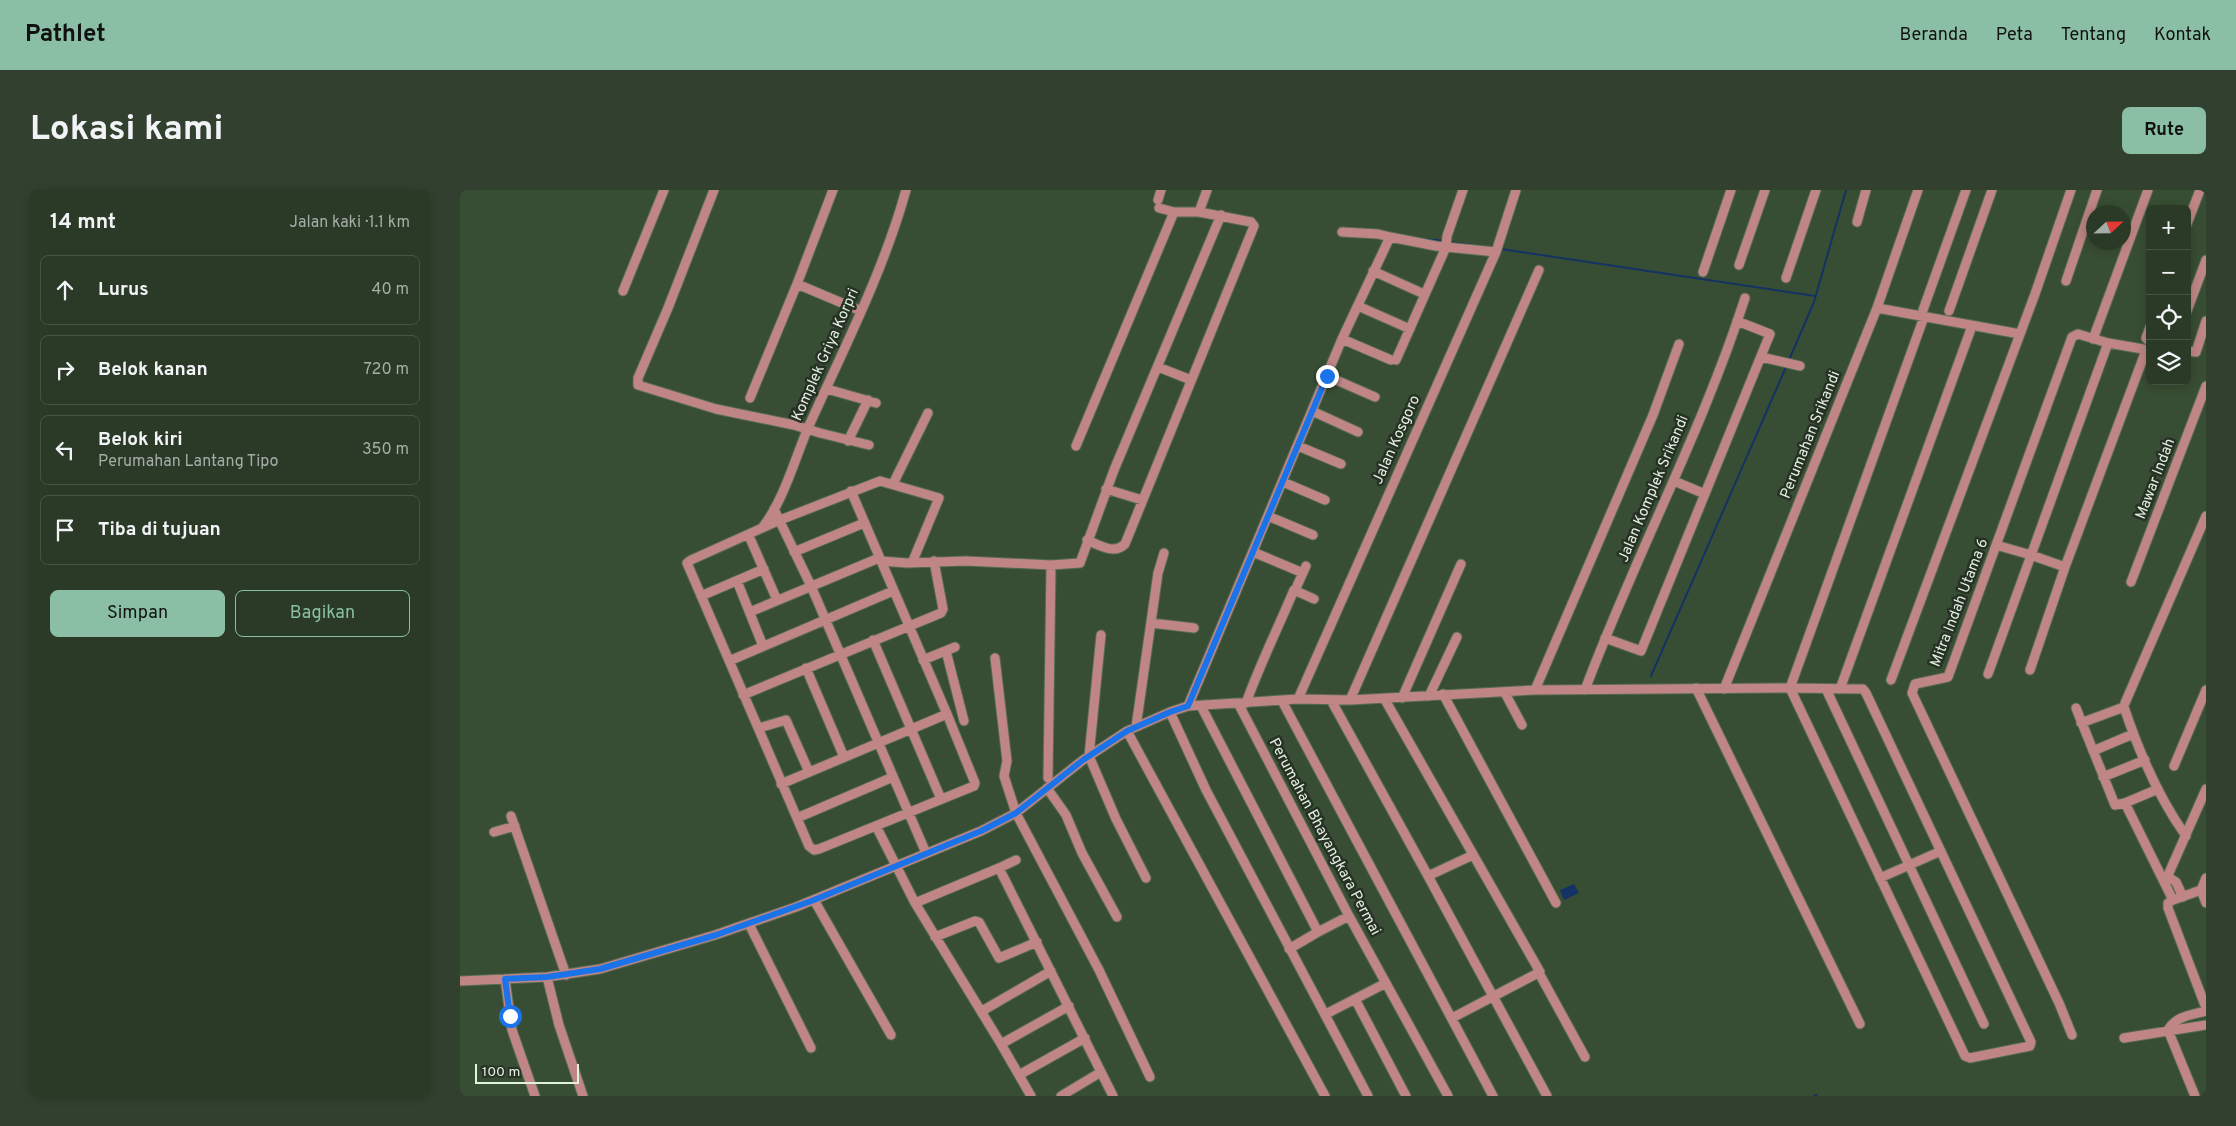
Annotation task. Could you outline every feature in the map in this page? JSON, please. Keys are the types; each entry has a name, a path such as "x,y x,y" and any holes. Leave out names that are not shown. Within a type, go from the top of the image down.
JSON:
{"street":[{"path":"623,291 664,190"},
{"path":"714,190 637,384 646,389 716,409 808,429 869,445"},
{"path":"750,398 833,190"},
{"name":"Komplek Griya Korpri","path":"762,528 774,509 861,311 890,241 906,190"},
{"path":"1087,540 1112,549 1121,548 1125,544 1254,226 1251,222 1221,215 1199,212 1174,212 1158,204 1162,190"},
{"path":"1199,212 1206,190"},
{"path":"1342,339 1394,360 1410,329 1446,246 1447,236 1463,190"},
{"name":"Jalan Kosgoro","path":"1298,699 1497,249 1516,190"},
{"path":"1703,272 1731,190"},
{"path":"1739,266 1765,190"},
{"path":"1786,278 1816,190"},
{"path":"1857,222 1866,190"},
{"name":"Perumahan Srikandi","path":"1724,689 1877,308 1918,190"},
{"path":"460,981 547,977 600,969 749,924 814,900 981,831 1016,813 1048,783 1127,731 1188,706 1298,699 1350,700 1535,690 1696,688 1724,689 1790,688 1862,689 1866,692 2031,1042 2030,1046 1970,1058 1965,1056 1790,688 1966,190"},
{"path":"1949,311 1992,190"},
{"path":"1892,680 2020,334 2071,190"},
{"path":"2066,281 2097,190"},
{"path":"2093,339 2148,190"},
{"path":"2191,214 2200,190"},
{"path":"1076,446 1174,212"},
{"path":"750,612 880,560 912,563 934,561 1051,566 1080,563 1106,489 1221,215"},
{"path":"1342,232 1378,234 1446,246 1497,249"},
{"path":"1188,706 1342,339 1390,237"},
{"path":"2191,300 2206,260"},
{"path":"1350,700 1539,270"},
{"path":"1373,271 1424,294"},
{"path":"797,284 861,311"},
{"name":"Jalan Komplek Srikandi","path":"1585,690 1605,638 1674,481 1745,298"},
{"path":"1358,306 1410,329"},
{"path":"1877,308 1923,313 1972,326 2020,334"},
{"path":"1605,638 1641,651 1770,334 1737,321"},
{"path":"2191,351 2196,352 2206,321"},
{"path":"1840,689 1972,326"},
{"name":"Mitra Indah Utama 6","path":"2030,670 2064,567 2144,353 2143,349 2108,343 2078,334 2072,337 1948,677 1915,684 1912,693 2060,1003 2072,1035"},
{"path":"1988,674 2108,343"},
{"path":"1535,690 1653,415 1679,344"},
{"path":"1762,357 1800,366"},
{"path":"1158,366 1191,380"},
{"path":"1327,376 1375,397"},
{"path":"827,389 872,401 848,441"},
{"name":"Mawar Indah","path":"2131,582 2205,389"},
{"path":"1312,411 1358,432"},
{"path":"893,484 928,413"},
{"path":"1298,446 1341,464"},
{"path":"851,491 908,626 948,714 975,783 974,786 814,850 809,846 781,784 687,564 780,520 851,491 880,481 939,498 912,563"},
{"path":"1674,481 1705,494"},
{"path":"1283,482 1325,500"},
{"path":"1106,489 1142,500"},
{"path":"774,509 811,586 926,854"},
{"path":"1268,516 1313,535"},
{"path":"2125,703 2206,516"},
{"path":"794,552 864,523"},
{"path":"749,536 777,600"},
{"path":"1996,545 2064,567"},
{"path":"1253,552 1304,569 1297,586"},
{"path":"1136,727 1158,573 1164,553"},
{"path":"743,695 943,612 934,561"},
{"path":"1402,698 1462,564"},
{"path":"1051,566 1048,783 1066,815 1082,853 1116,917"},
{"path":"701,596 764,569"},
{"path":"736,581 763,646"},
{"path":"1242,703 1261,660 1271,645 1294,590 1314,599"},
{"path":"729,661 893,591"},
{"path":"1151,623 1194,628"},
{"path":"1101,635 1089,756 1116,819 1146,878"},
{"path":"1429,696 1456,637"},
{"path":"873,640 942,799"},
{"path":"923,660 955,647"},
{"path":"946,651 964,721"},
{"path":"995,658 1007,761 1004,776 1016,813 1091,955 1150,1077"},
{"path":"806,668 844,757"},
{"path":"1696,688 1860,1024"},
{"path":"1826,689 1984,1024"},
{"path":"2174,766 2206,690"},
{"path":"1505,693 1522,725"},
{"path":"1443,694 1556,903"},
{"path":"1384,698 1540,971 1539,973 1585,1057"},
{"path":"1331,700 1547,1096"},
{"path":"1282,701 1493,1096"},
{"name":"Perumahan Bhayangkara Permai","path":"1242,703 1349,916 1448,1096"},
{"path":"1201,706 1318,932"},
{"path":"2081,723 2124,707 2133,734 2158,789 2187,832"},
{"path":"2076,708 2115,805 2125,804 2158,789"},
{"path":"1170,712 1206,790 1368,1096"},
{"path":"781,784 948,714"},
{"path":"758,728 786,720 809,772"},
{"path":"1127,731 1325,1096"},
{"path":"2093,751 2133,734"},
{"path":"2103,777 2145,760"},
{"path":"797,818 893,777"},
{"path":"2166,880 2206,789"},
{"path":"2125,804 2166,880 2174,900"},
{"path":"511,816 566,975"},
{"path":"494,832 515,826"},
{"path":"876,826 915,903 982,1011 1031,1096"},
{"path":"1880,878 1941,851"},
{"path":"1428,876 1473,855"},
{"path":"915,903 1016,860"},
{"path":"999,868 1113,1096"},
{"path":"2206,878 2201,890 2206,903"},
{"path":"2166,880 2176,882 2183,896"},
{"path":"2124,1038 2170,1026 2206,1010 2202,986 2168,908 2168,903 2201,890"},
{"path":"814,900 891,1035"},
{"path":"1290,949 1349,916"},
{"path":"935,936 975,921 979,922 999,958 1037,942"},
{"path":"749,924 811,1048"},
{"path":"982,1011 1051,971"},
{"path":"1452,1018 1539,973"},
{"path":"547,977 559,1025 583,1096"},
{"path":"505,979 512,1030 535,1096"},
{"path":"1326,1014 1386,983"},
{"path":"1355,999 1406,1096"},
{"path":"1001,1044 1068,1006"},
{"path":"2170,1026 2206,1025"},
{"path":"2170,1026 2195,1096"},
{"path":"1019,1075 1084,1038"},
{"path":"1061,1096 1101,1072"}],"water":[{"path":"1574,884 1579,893 1564,900 1560,890"}],"waterway":[{"path":"1789,360 1814,302 1846,190"},
{"path":"1424,239 1445,241"},
{"path":"1449,242 1487,247"},
{"path":"1501,249 1815,296"},
{"path":"1651,676 1786,367"}],"route":[{"path":"510,1016 505,979 547,977 600,969 716,935 814,900 981,831 1016,813 1083,760 1127,731 1188,706 1327,376"}]}
